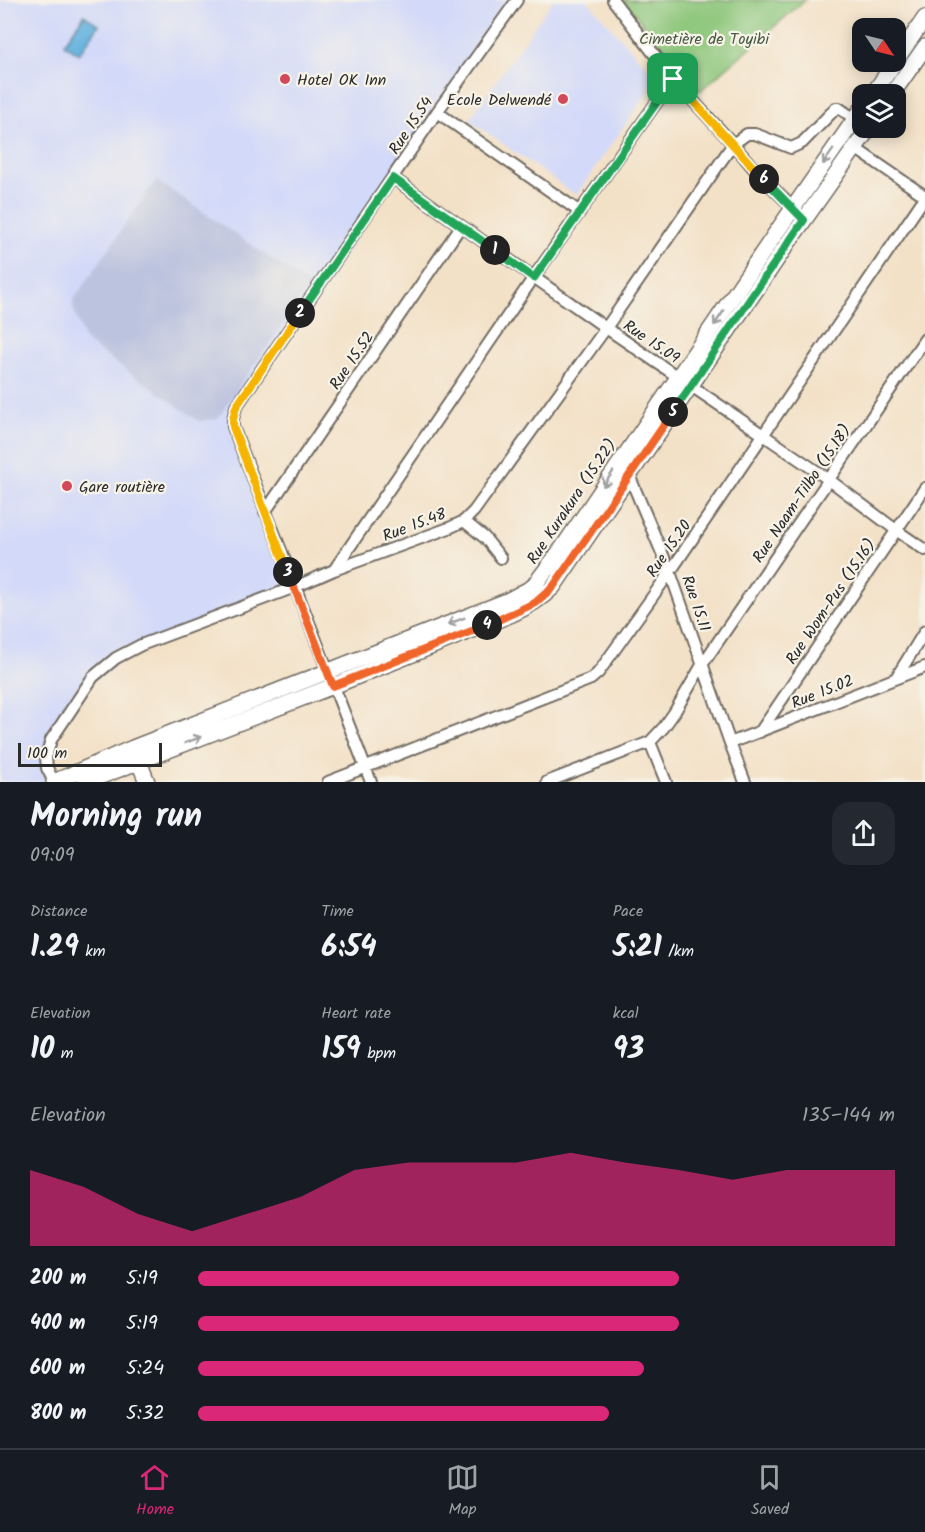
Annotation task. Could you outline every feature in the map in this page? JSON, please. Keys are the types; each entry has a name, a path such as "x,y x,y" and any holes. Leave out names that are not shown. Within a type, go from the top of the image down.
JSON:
{"main road":[{"path":"906,45 925,18"},
{"path":"899,84 925,47"},
{"name":"Rue Kurakura (15.22)","path":"136,755 333,686 535,603 553,587 629,475 793,209 852,124"},
{"name":"Rue Kurakura (15.22)","path":"136,755 327,672 507,601 533,587 561,550 624,455 685,381 862,138"},
{"path":"54,782 136,755"},
{"path":"86,782 136,755"},
{"path":"136,755 147,782"}],"street":[{"name":"Rue 15.54","path":"265,512 233,427 236,407 437,112 518,0"},
{"path":"613,0 673,79 755,170 804,220"},
{"path":"334,570 673,79"},
{"path":"733,144 747,134 755,134 786,148 791,148 802,143 836,108 852,112"},
{"path":"437,112 580,212"},
{"name":"Rue 15.48","path":"54,782 47,768 46,757 51,741 93,677 116,658 141,645 464,521 606,328 733,144"},
{"path":"855,148 925,197"},
{"name":"Rue 15.09","path":"393,178 606,328 828,479 925,550"},
{"name":"Rue 15.20","path":"328,782 591,679 598,673 670,572 925,197"},
{"name":"Rue 15.52","path":"265,512 461,226"},
{"name":"Rue Naam-Tilbo (15.18)","path":"650,742 674,713 702,665 925,339"},
{"name":"Rue 15.11","path":"629,475 670,572 745,782"},
{"name":"Rue Wom-Pus (15.16)","path":"760,732 925,488"},
{"path":"265,512 371,782"},
{"path":"464,521 485,538 501,558"},
{"path":"896,678 925,631"},
{"name":"Rue 15.02","path":"730,743 925,667"},
{"path":"547,782 576,777 650,742 666,782"}],"shaded area":[{"path":"0,0 517,0 233,419 295,587 125,657 92,682 53,740 48,757 54,782 0,782"},
{"name":"Ecole Delwendé","path":"553,0 587,0 657,79 576,195 469,120"},
{"path":"156,180 310,285 217,419 199,421 85,341 73,308 73,301"}],"green space":[{"name":"Cimetière de Toyibi","path":"623,0 805,0 700,91"}],"water":[{"path":"84,15 99,25 79,54 64,44"}],"place":[{"name":"Hotel OK Inn","path":"285,79"},
{"name":"Ecole Delwendé","path":"563,99"},
{"name":"Gare routière","path":"67,486"}],"route":[{"path":"673,79 755,170 804,220 553,587 544,596 512,614 333,686 233,427 236,407 393,178 534,278 673,79"}]}
